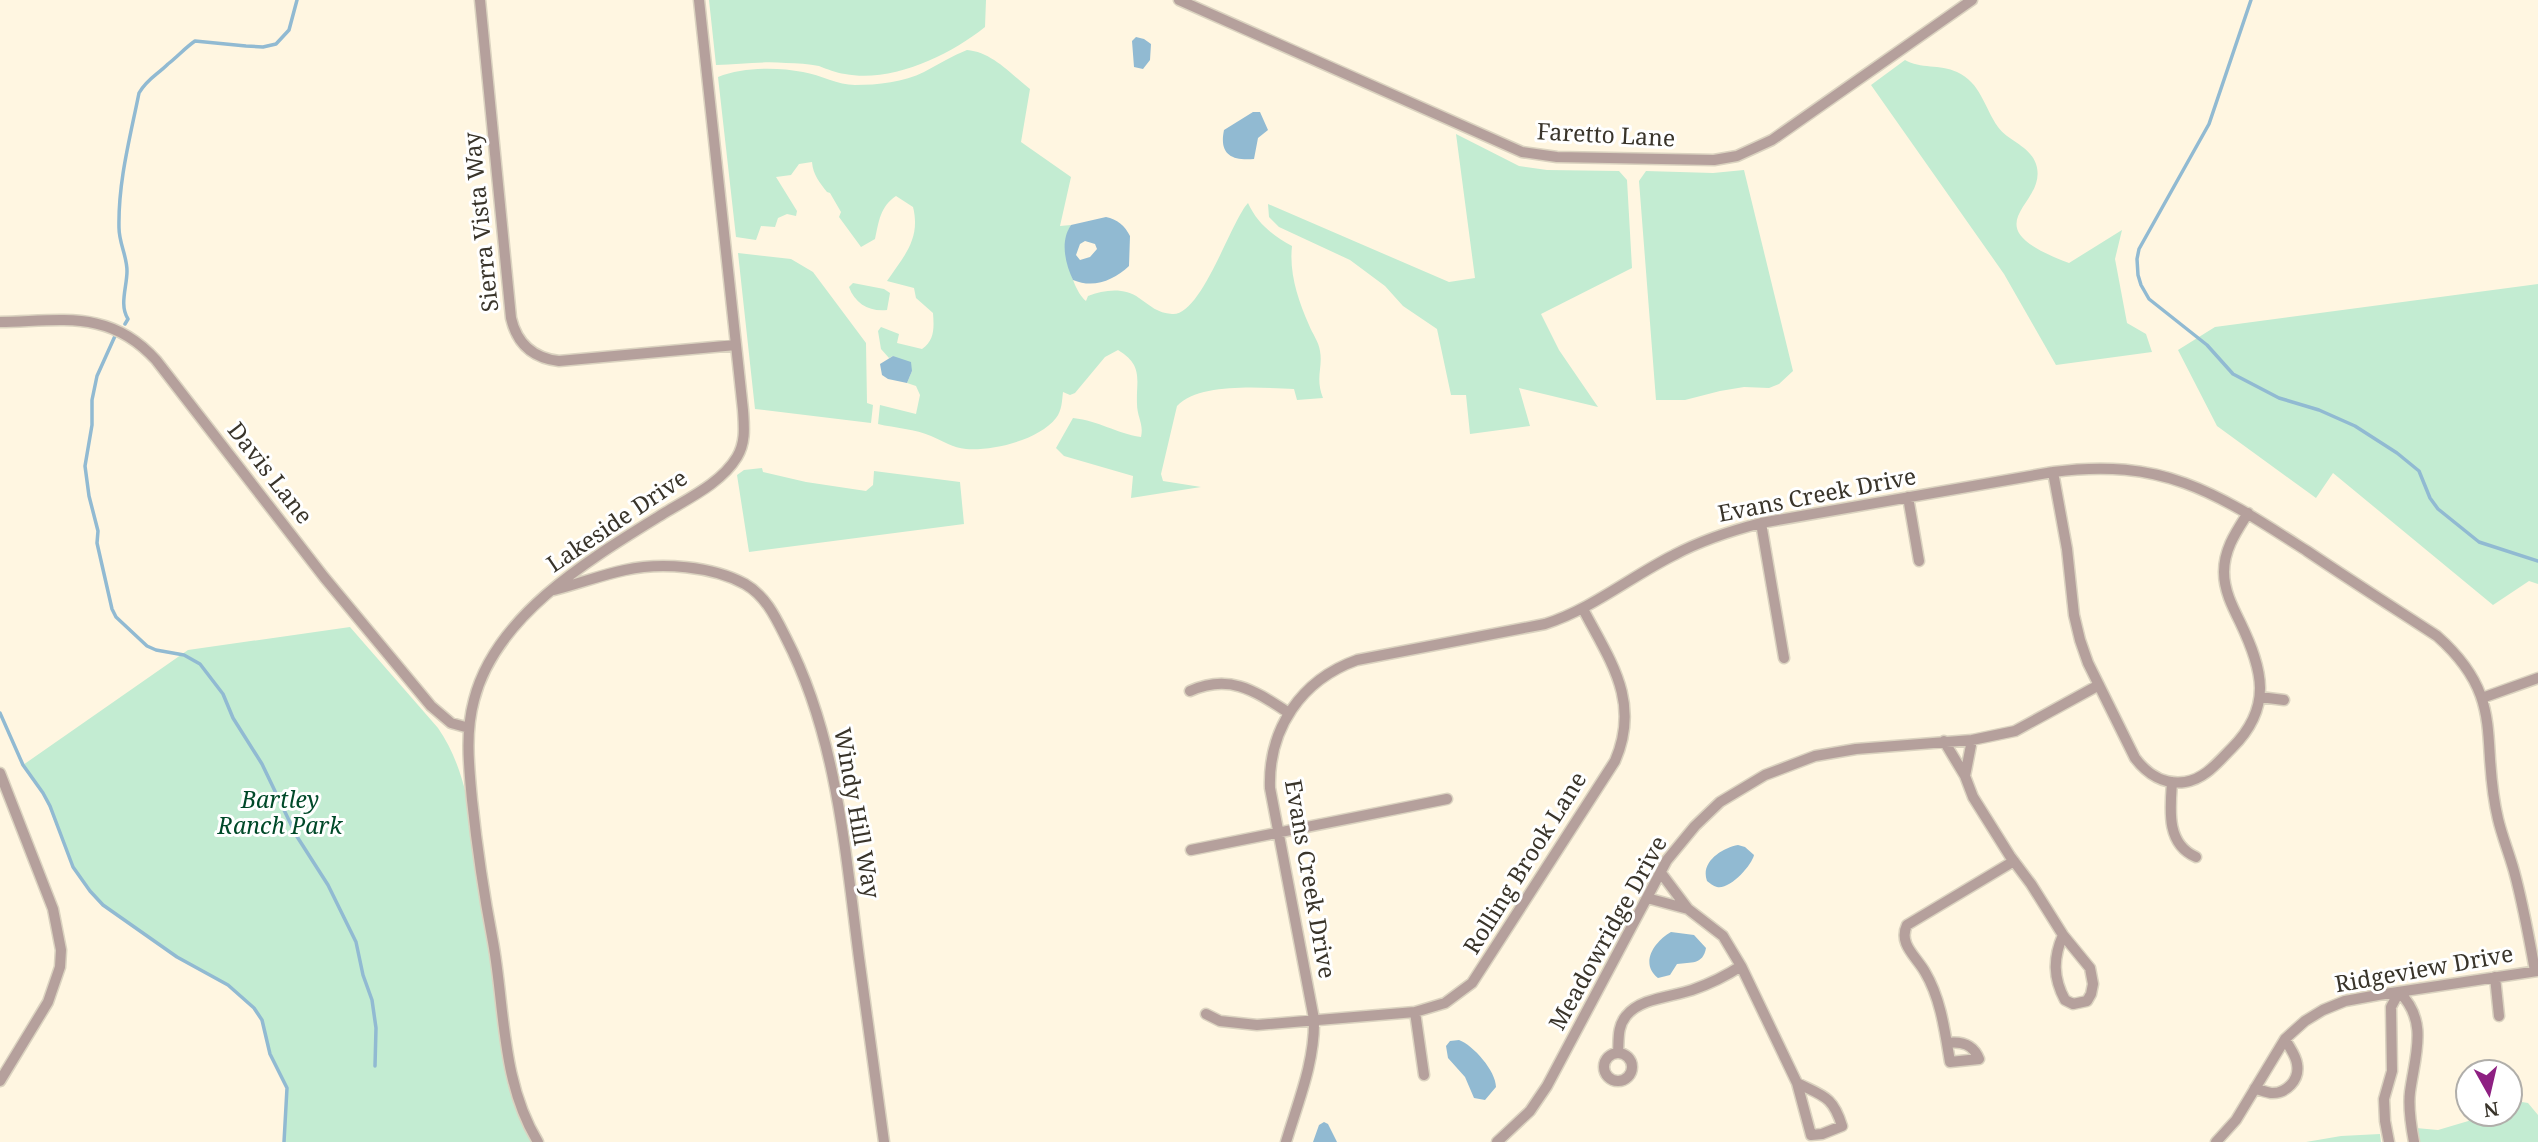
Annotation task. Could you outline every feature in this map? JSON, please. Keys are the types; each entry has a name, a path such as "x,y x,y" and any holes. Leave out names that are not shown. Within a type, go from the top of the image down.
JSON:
{"street":[{"name":"Sierra Vista Way","path":"481,0 511,318 519,340 537,355 559,361 736,345"},
{"name":"Lakeside Drive","path":"538,1142 521,1110 511,1070 500,981 474,825 468,757 469,728 474,697 488,663 510,632 551,591 583,565 710,484 736,460 743,444 736,345 699,0"},
{"name":"Faretto Lane","path":"1179,0 1522,152 1557,157 1714,160 1737,156 1772,140 1972,0"},
{"name":"Davis Lane","path":"0,321 88,321 115,328 133,337 156,360 324,577 431,706 451,723 469,728"},
{"name":"Evans Creek Drive","path":"1286,1142 1310,1067 1314,1020 1278,833 1269,771 1276,737 1289,712 1318,679 1339,666 1357,660 1545,624 1583,609 1672,555 1697,543 1760,523 2053,472 2097,468 2148,472 2198,487 2248,513 2437,636 2464,664 2482,698 2489,727 2498,819 2518,886 2536,971"},
{"path":"2053,472 2067,549 2074,615 2088,663 2135,758 2151,775 2172,782 2195,779 2213,768 2250,725 2260,697 2259,665 2229,599 2224,571 2230,542 2248,513"},
{"path":"1908,498 1919,561"},
{"path":"1760,523 1784,658"},
{"name":"Windy Hill Way","path":"551,591 624,570 671,567 703,571 736,580 753,590 770,608 792,650 807,688 835,783 884,1142"},
{"name":"Rolling Brook Lane","path":"1206,1014 1220,1021 1257,1024 1415,1012 1445,1003 1459,994 1481,971 1615,761 1621,747 1626,717 1621,685 1583,609"},
{"path":"2482,698 2538,678"},
{"path":"1189,691 1202,685 1233,684 1259,694 1289,712"},
{"name":"Meadowridge Drive","path":"1497,1142 1530,1111 1547,1086 1661,873 1681,842 1720,802 1765,775 1815,756 1838,751 1972,740 2015,731 2099,685"},
{"path":"2260,697 2284,700"},
{"path":"1965,776 1972,740"},
{"path":"1944,741 1965,776 1973,797 2014,861 2063,935 2090,968 2093,984 2087,1001 2073,1004 2064,1000 2055,981 2057,950 2063,935"},
{"path":"0,773 53,909 61,950 60,967 48,1002 0,1081"},
{"path":"2172,782 2170,810 2176,841 2185,853 2196,858"},
{"path":"1191,850 1447,799"},
{"path":"1947,1043 1935,994 1903,934 1907,925 2014,861"},
{"path":"1661,873 1688,909 1723,936 1741,966 1797,1083 1811,1135 1842,1125 1837,1108 1828,1099 1797,1083"},
{"path":"1647,898 1688,909"},
{"path":"1618,1053 1619,1028 1633,1010 1642,1004 1693,990 1741,966"},
{"name":"Ridgeview Drive","path":"2216,1142 2236,1120 2285,1039 2313,1015 2334,1005 2399,992 2536,971"},
{"path":"2495,977 2499,1016"},
{"path":"2412,1127 2388,1138 2384,1099 2392,1071 2391,1007 2399,992 2411,1004 2417,1024 2415,1073 2410,1091 2414,1142"},
{"path":"1415,1012 1424,1074"},
{"path":"2255,1088 2278,1093 2291,1085 2296,1078 2297,1062 2285,1039"},
{"path":"2392,1071 2415,1073"}],"green space":[{"path":"709,0 986,0 985,27 937,57 919,65 881,75 845,74 799,63 716,65"},
{"path":"967,50 993,59 1030,89 1021,142 1071,177 1060,226 1071,225 1067,242 1069,265 1076,286 1086,301 1088,296 1094,294 1120,291 1133,295 1162,312 1172,314 1183,311 1204,285 1248,203 1266,228 1292,246 1295,286 1321,357 1320,384 1323,398 1297,400 1294,389 1232,388 1187,398 1177,406 1161,474 1163,481 1201,487 1131,498 1133,476 1064,456 1056,448 1073,418 1141,437 1142,428 1137,409 1137,374 1132,362 1118,350 1105,357 1075,393 1070,395 1063,392 1059,412 1048,426 1015,442 989,448 961,448 919,432 878,424 880,405 916,414 920,395 916,386 907,383 912,371 893,356 889,358 881,349 878,331 881,327 899,334 897,343 922,349 933,333 933,313 916,298 914,288 887,281 913,238 913,207 896,196 883,210 875,239 861,247 839,217 841,212 817,178 812,162 799,164 791,175 776,177 797,211 796,216 787,214 778,218 775,227 761,226 756,240 736,237 718,77 738,71 782,69 849,85 882,84 924,72"},
{"path":"1905,60 1917,65 1957,72 1972,82 1998,127 2033,158 2037,179 2019,215 2017,226 2022,237 2038,249 2069,263 2122,230 2115,259 2127,323 2146,334 2152,352 2056,365 2004,274 1871,85"},
{"path":"1456,134 1519,166 1547,170 1619,171 1627,180 1632,268 1541,314 1559,350 1598,407 1519,388 1530,426 1470,434 1466,395 1451,395 1437,329 1403,306 1385,286 1350,260 1279,227 1269,217 1268,204 1449,282 1475,278"},
{"path":"1744,170 1793,371 1779,384 1769,388 1744,387 1685,400 1656,400 1639,181 1646,171 1713,173"},
{"path":"738,253 791,259 813,272 866,343 867,403 873,405 871,423 755,409"},
{"path":"853,283 884,289 890,293 887,310 869,308 859,302 849,287"},
{"path":"2538,284 2538,584 2529,581 2493,605 2333,473 2316,498 2217,426 2178,350 2215,327"},
{"path":"762,468 763,472 806,482 866,491 873,485 874,471 960,482 964,524 749,552 737,475 744,470"},
{"name":"Bartley Ranch Park","path":"350,627 438,728 458,768 474,838 507,1076 514,1105 535,1142 284,1142 287,1088 270,1054 262,1020 254,1008 228,985 177,957 103,905 73,867 43,793 23,765 188,650"},
{"path":"2524,1102 2528,1103 2538,1115 2538,1142 2419,1142 2416,1128 2438,1130 2454,1125 2454,1128 2524,1128"},
{"path":"2380,1134 2381,1142 2306,1142 2341,1136"}],"water":[{"path":"1136,37 1151,44 1150,60 1143,69 1134,67 1132,41"},
{"path":"1253,112 1260,112 1268,130 1258,138 1254,159 1233,157 1223,145 1224,130"},
{"path":"1106,217 1117,221 1130,236 1129,266 1103,282 1088,284 1073,280 1065,252 1071,225","holes":["1085,241 1095,244 1097,249 1090,257 1080,260 1076,255 1080,244"]},
{"path":"893,356 911,362 912,371 907,383 882,375 880,364"},
{"path":"1738,845 1754,855 1745,870 1734,881 1722,887 1716,887 1707,881 1707,868 1714,857 1725,849"},
{"path":"1671,932 1694,935 1706,948 1696,962 1677,964 1670,975 1658,978 1650,966 1651,953"},
{"path":"1459,1040 1477,1053 1492,1074 1496,1087 1485,1100 1474,1098 1465,1077 1448,1058 1446,1046 1450,1041"},
{"path":"1324,1122 1328,1124 1337,1142 1313,1142 1319,1125"}],"waterway":[{"path":"125,324 128,319 124,302 127,271 119,234 120,194 139,93 195,41 263,47 276,44 289,30 297,0"},
{"path":"2251,0 2209,124 2139,249 2137,259 2141,285 2149,299 2207,345 2233,374 2279,398 2319,410 2355,426 2419,471 2430,498 2438,509 2479,542 2538,561"},
{"path":"115,336 97,376 85,466 98,531 97,543 112,609 116,617 147,646 184,655 200,664 223,694 233,718 262,764 296,835 328,885 356,942 372,1000 376,1028 375,1066"},
{"path":"0,713 23,765 50,806 73,867 90,891 103,905 177,957 228,985 254,1008 262,1020 270,1054 287,1088 284,1142"}]}
